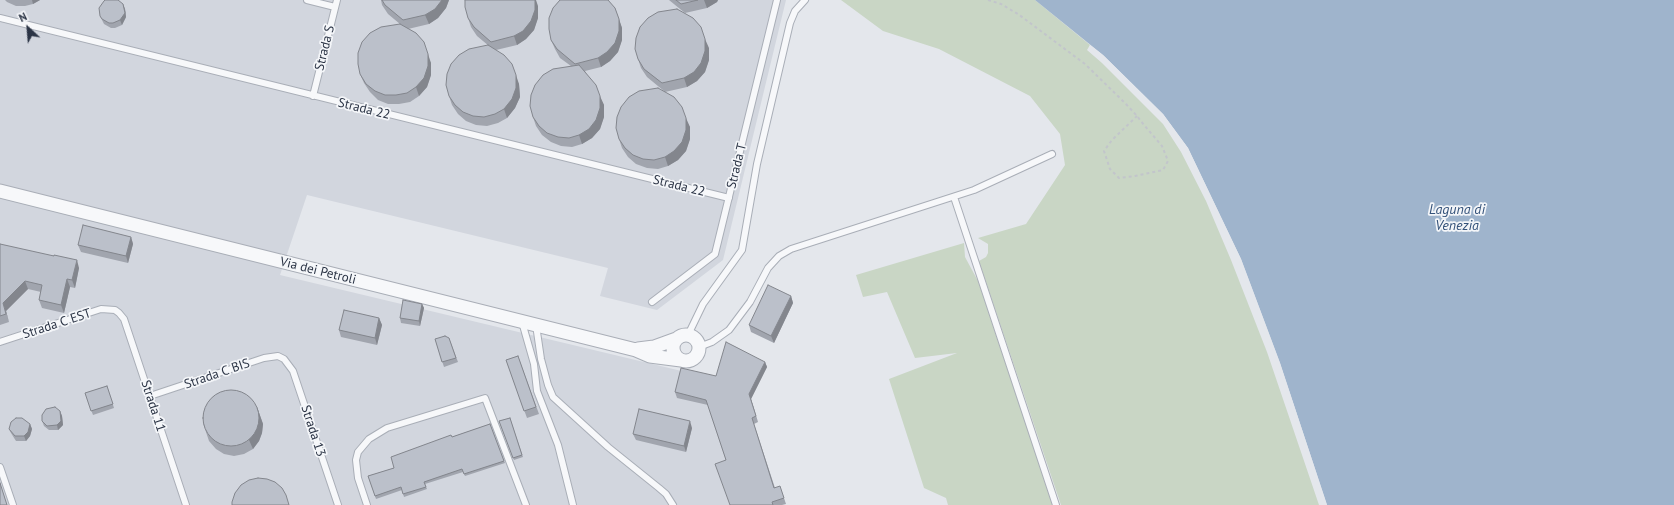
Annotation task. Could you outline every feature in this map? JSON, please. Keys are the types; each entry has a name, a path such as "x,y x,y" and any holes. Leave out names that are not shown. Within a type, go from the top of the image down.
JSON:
{"street":[{"name":"Via dei Petroli","path":"0,191 522,321 636,350 650,356 681,360"},
{"path":"682,337 696,339 699,347 699,352 694,359 690,361 681,360 673,351 674,343 682,337"},
{"name":"Via dei Petroli","path":"636,350 654,347 682,337"}],"lane":[{"path":"306,0 335,7"},
{"name":"Strada S","path":"313,96 337,0"},
{"name":"Strada T","path":"652,302 715,254 777,0"},
{"path":"682,337 703,304 742,250 757,164 790,23 795,11 805,0"},
{"name":"Strada 22","path":"0,18 729,198"},
{"path":"699,347 712,342 729,330 750,302 768,268 785,252 797,246 974,190 1052,154"},
{"path":"954,197 1056,505"},
{"name":"Strada C EST","path":"0,342 101,309 115,310"},
{"name":"Strada 11","path":"115,310 124,319 186,505"},
{"path":"522,321 534,364 539,398 558,445 573,505"},
{"path":"536,325 546,378 553,397 608,447 666,494 672,505"},
{"name":"Strada C BIS","path":"150,396 264,358 278,356 284,359"},
{"name":"Strada 13","path":"284,359 293,371 338,505"},
{"path":"367,505 358,478 356,460 358,452 369,438 387,428 485,398 526,505"},
{"path":"0,467 13,505"}],"path":[{"path":"988,0 1001,4 1018,14 1084,64 1137,116 1162,146 1168,160 1163,170 1119,178 1110,169 1104,151 1112,140 1137,116"}],"shaded area":[{"path":"0,0 786,0 723,260 657,310 600,296 608,268 307,195 280,275 715,379 758,505 0,505"}],"green space":[{"path":"841,0 1035,0 1090,45 1087,50 1163,124 1181,152 1206,201 1267,352 1319,505 1061,505 979,261 986,257 988,253 988,244 978,238 1026,224 1065,165 1060,134 1030,96 939,49 883,31"},
{"path":"964,243 965,257 978,281 1053,505 948,505 946,498 924,488 889,379 957,353 915,358 887,292 863,297 856,275"}],"water":[{"name":"Laguna di Venezia","path":"1035,0 1674,0 1674,505 1327,505 1280,363 1241,259 1188,148 1163,114 1103,55"}],"pier":[{"path":"1090,45 1103,55 1163,114 1188,148 1241,259 1280,363 1327,505 1325,505 1278,364 1239,260 1186,149 1161,115 1102,57 1089,47"}],"building":[{"path":"105,0 118,0 123,4 125,13 120,20 109,23 102,19 99,8"},
{"path":"382,0 442,0 435,9 425,15 403,20 385,5"},
{"path":"465,0 535,0 535,10 531,21 523,31 514,36 491,42 474,27 468,18"},
{"path":"560,0 608,0 615,8 619,19 619,31 615,43 607,52 598,58 575,64 557,49 551,40 549,18 553,8"},
{"path":"676,0 698,0 681,4"},
{"path":"677,9 693,18 701,27 705,39 705,51 701,63 694,72 684,78 662,83 644,69 638,59 635,49 636,38 640,27 648,18 658,12"},
{"path":"400,24 416,33 424,42 428,54 428,66 424,78 416,87 407,93 385,95 375,91 366,84 360,74 358,53 362,42 370,33 381,27"},
{"path":"488,45 504,55 512,64 516,75 516,88 512,99 504,109 495,114 484,117 473,116 463,112 455,105 449,96 446,85 447,74 451,64 459,55 469,49"},
{"path":"579,65 596,85 600,96 600,108 596,120 589,129 579,135 569,138 558,137 547,133 539,126 533,117 530,106 531,95 535,85 543,75 553,69"},
{"path":"658,88 674,97 682,107 686,118 686,130 682,142 674,151 665,157 654,160 643,159 633,155 625,148 619,139 616,128 617,117 621,107 629,97 639,91"},
{"path":"83,225 131,237 126,256 78,245"},
{"path":"0,244 77,260 72,280 67,279 61,305 39,300 42,285 25,281 3,303 6,314 0,316"},
{"path":"768,285 791,296 771,336 749,325"},
{"path":"403,300 422,304 419,321 400,318"},
{"path":"344,310 379,318 375,338 339,330"},
{"path":"445,336 449,338 456,358 442,362 435,339"},
{"path":"726,342 765,362 749,394 756,416 752,418 774,488 780,486 784,498 772,502 773,505 730,505 715,464 726,460 706,400 675,392 681,368 716,376"},
{"path":"518,356 536,407 524,411 506,360"},
{"path":"107,386 113,404 91,411 85,393"},
{"path":"225,390 237,390 247,394 255,402 259,412 259,424 255,434 247,442 237,446 225,446 215,442 207,434 203,424 203,412 207,402 215,394"},
{"path":"55,407 60,411 61,421 57,425 47,426 42,421 42,415 46,409"},
{"path":"639,409 690,421 684,446 633,434"},
{"path":"16,418 22,418 30,424 28,432 24,436 15,436 9,429 11,422"},
{"path":"510,418 522,455 513,458 499,421"},
{"path":"490,424 504,461 464,474 462,469 424,482 426,487 403,494 401,487 375,496 368,476 394,468 391,457 451,435 452,437"},
{"path":"258,478 275,482 282,488 289,505 232,505 235,493 241,485 249,480"},
{"path":"0,483 7,505 0,505"}]}
